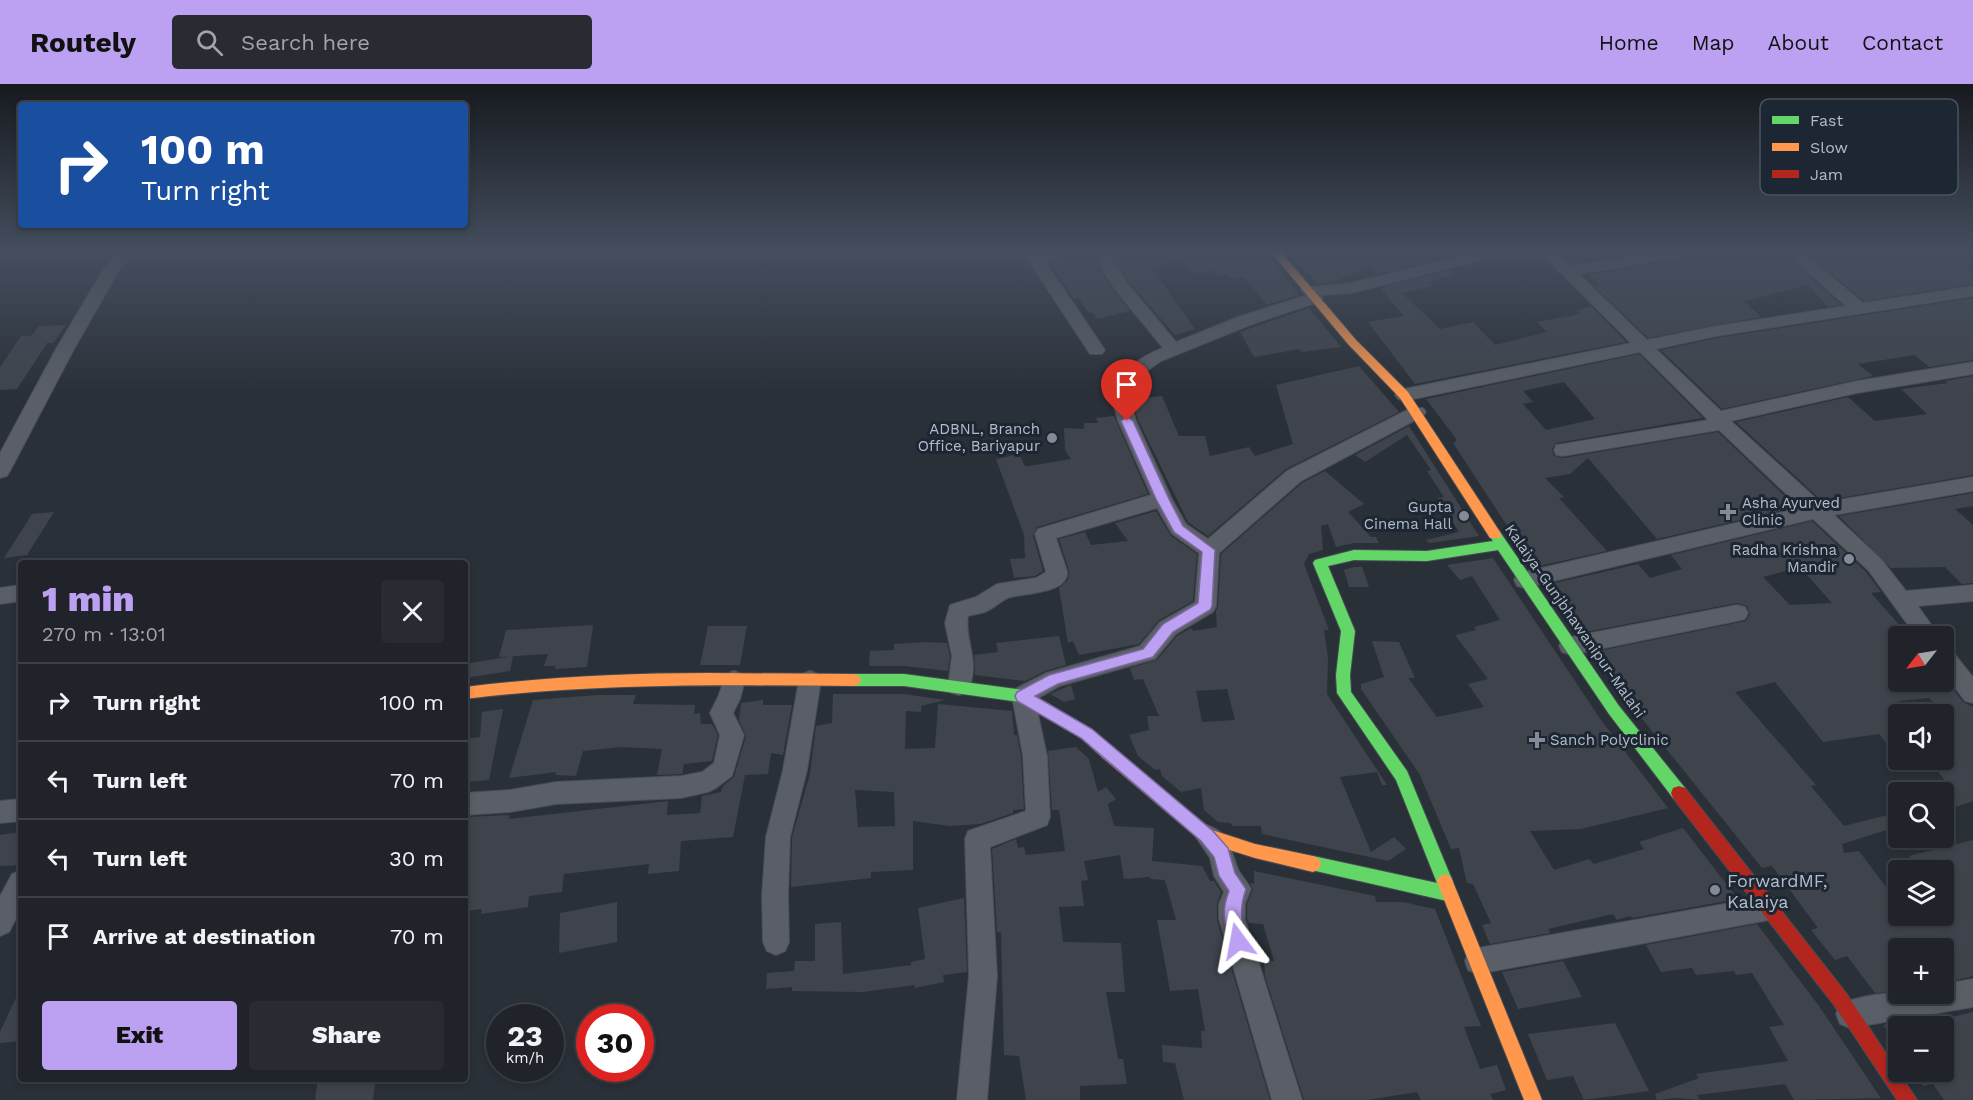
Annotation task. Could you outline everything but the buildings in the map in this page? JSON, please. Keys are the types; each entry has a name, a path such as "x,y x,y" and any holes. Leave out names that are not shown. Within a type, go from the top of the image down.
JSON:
{"street":[{"path":"0,471 94,299"},
{"path":"1062,299 1096,350"},
{"path":"1132,299 1173,349"},
{"path":"1209,550 1179,529 1162,499 1127,421 1120,395 1135,371 1155,357 1298,299"},
{"name":"Kalaiya-Gunjbhawanipur-Malahi","path":"1317,299 1352,342 1404,395 1417,412 1524,580 1614,710 1850,1014 1908,1100"},
{"path":"1596,299 1875,565 1920,626"},
{"path":"1849,299 1859,308"},
{"path":"1404,395 1641,344 1917,299"},
{"path":"1563,450 1720,420 1857,387 1973,368"},
{"path":"1023,696 1054,679 1148,653 1168,628 1205,606 1209,550 1294,476 1417,412"},
{"path":"1524,580 1818,511 1973,484"},
{"path":"959,686 963,656 957,623 958,611 966,607 981,605 1004,590 1040,585 1057,576 1056,563 1048,548 1045,534 1162,499"},
{"path":"1501,545 1427,556 1354,555 1320,563 1348,631 1343,675 1344,693 1401,776 1447,893 1478,960 1533,1100"},
{"path":"0,596 18,593"},
{"path":"1900,600 1973,593"},
{"path":"1570,646 1737,613"},
{"path":"1954,669 1970,687"},
{"path":"468,804 510,801 556,794 681,786 708,781 724,769 729,751 732,735 721,713 729,699 734,680"},
{"path":"776,942 774,897 778,837 795,770 810,680"},
{"path":"468,693 513,686 597,681 904,680 1023,696 1086,734 1207,836 1222,853 1227,876 1238,889 1232,904 1232,919 1287,1100"},
{"path":"972,1100 983,976 977,839 1011,829 1038,817 1039,786 1032,728 1023,696"},
{"path":"0,812 18,810"},
{"path":"1207,836 1255,850 1447,893"},
{"path":"0,924 18,888"},
{"path":"1478,960 1769,908"},
{"path":"1850,1014 1973,993"}],"traffic: fast":[{"path":"1495,535 1614,710 1679,793"},
{"path":"1445,882 1402,776 1344,693 1343,675 1348,631 1320,563 1354,555 1427,556 1501,545"},
{"path":"854,680 904,680 1023,696 1086,734 1108,753"},
{"path":"1313,864 1447,893"}],"traffic: slow":[{"path":"1316,299 1352,342 1404,395 1495,535"},
{"path":"468,693 610,680 854,680"},
{"path":"1108,753 1207,836 1255,851 1313,864"},
{"path":"1445,882 1533,1100"}],"traffic: jam":[{"path":"1679,793 1840,999 1908,1100"}],"place":[{"name":"ADBNL, Branch Office, Bariyapur","path":"1052,438"},
{"name":"Asha Ayurved Clinic","path":"1728,512"},
{"name":"Gupta Cinema Hall","path":"1464,516"},
{"name":"Radha Krishna Mandir","path":"1849,559"},
{"name":"Sanch Polyclinic","path":"1537,740"},
{"name":"ForwardMF, Kalaiya","path":"1715,890"}],"route":[{"path":"1127,421 1162,499 1179,529 1209,550 1205,579 1205,606 1168,628 1148,653 1054,679 1023,696 1086,734 1207,836 1222,853 1227,876 1238,889 1232,904 1232,919 1238,941"}]}
